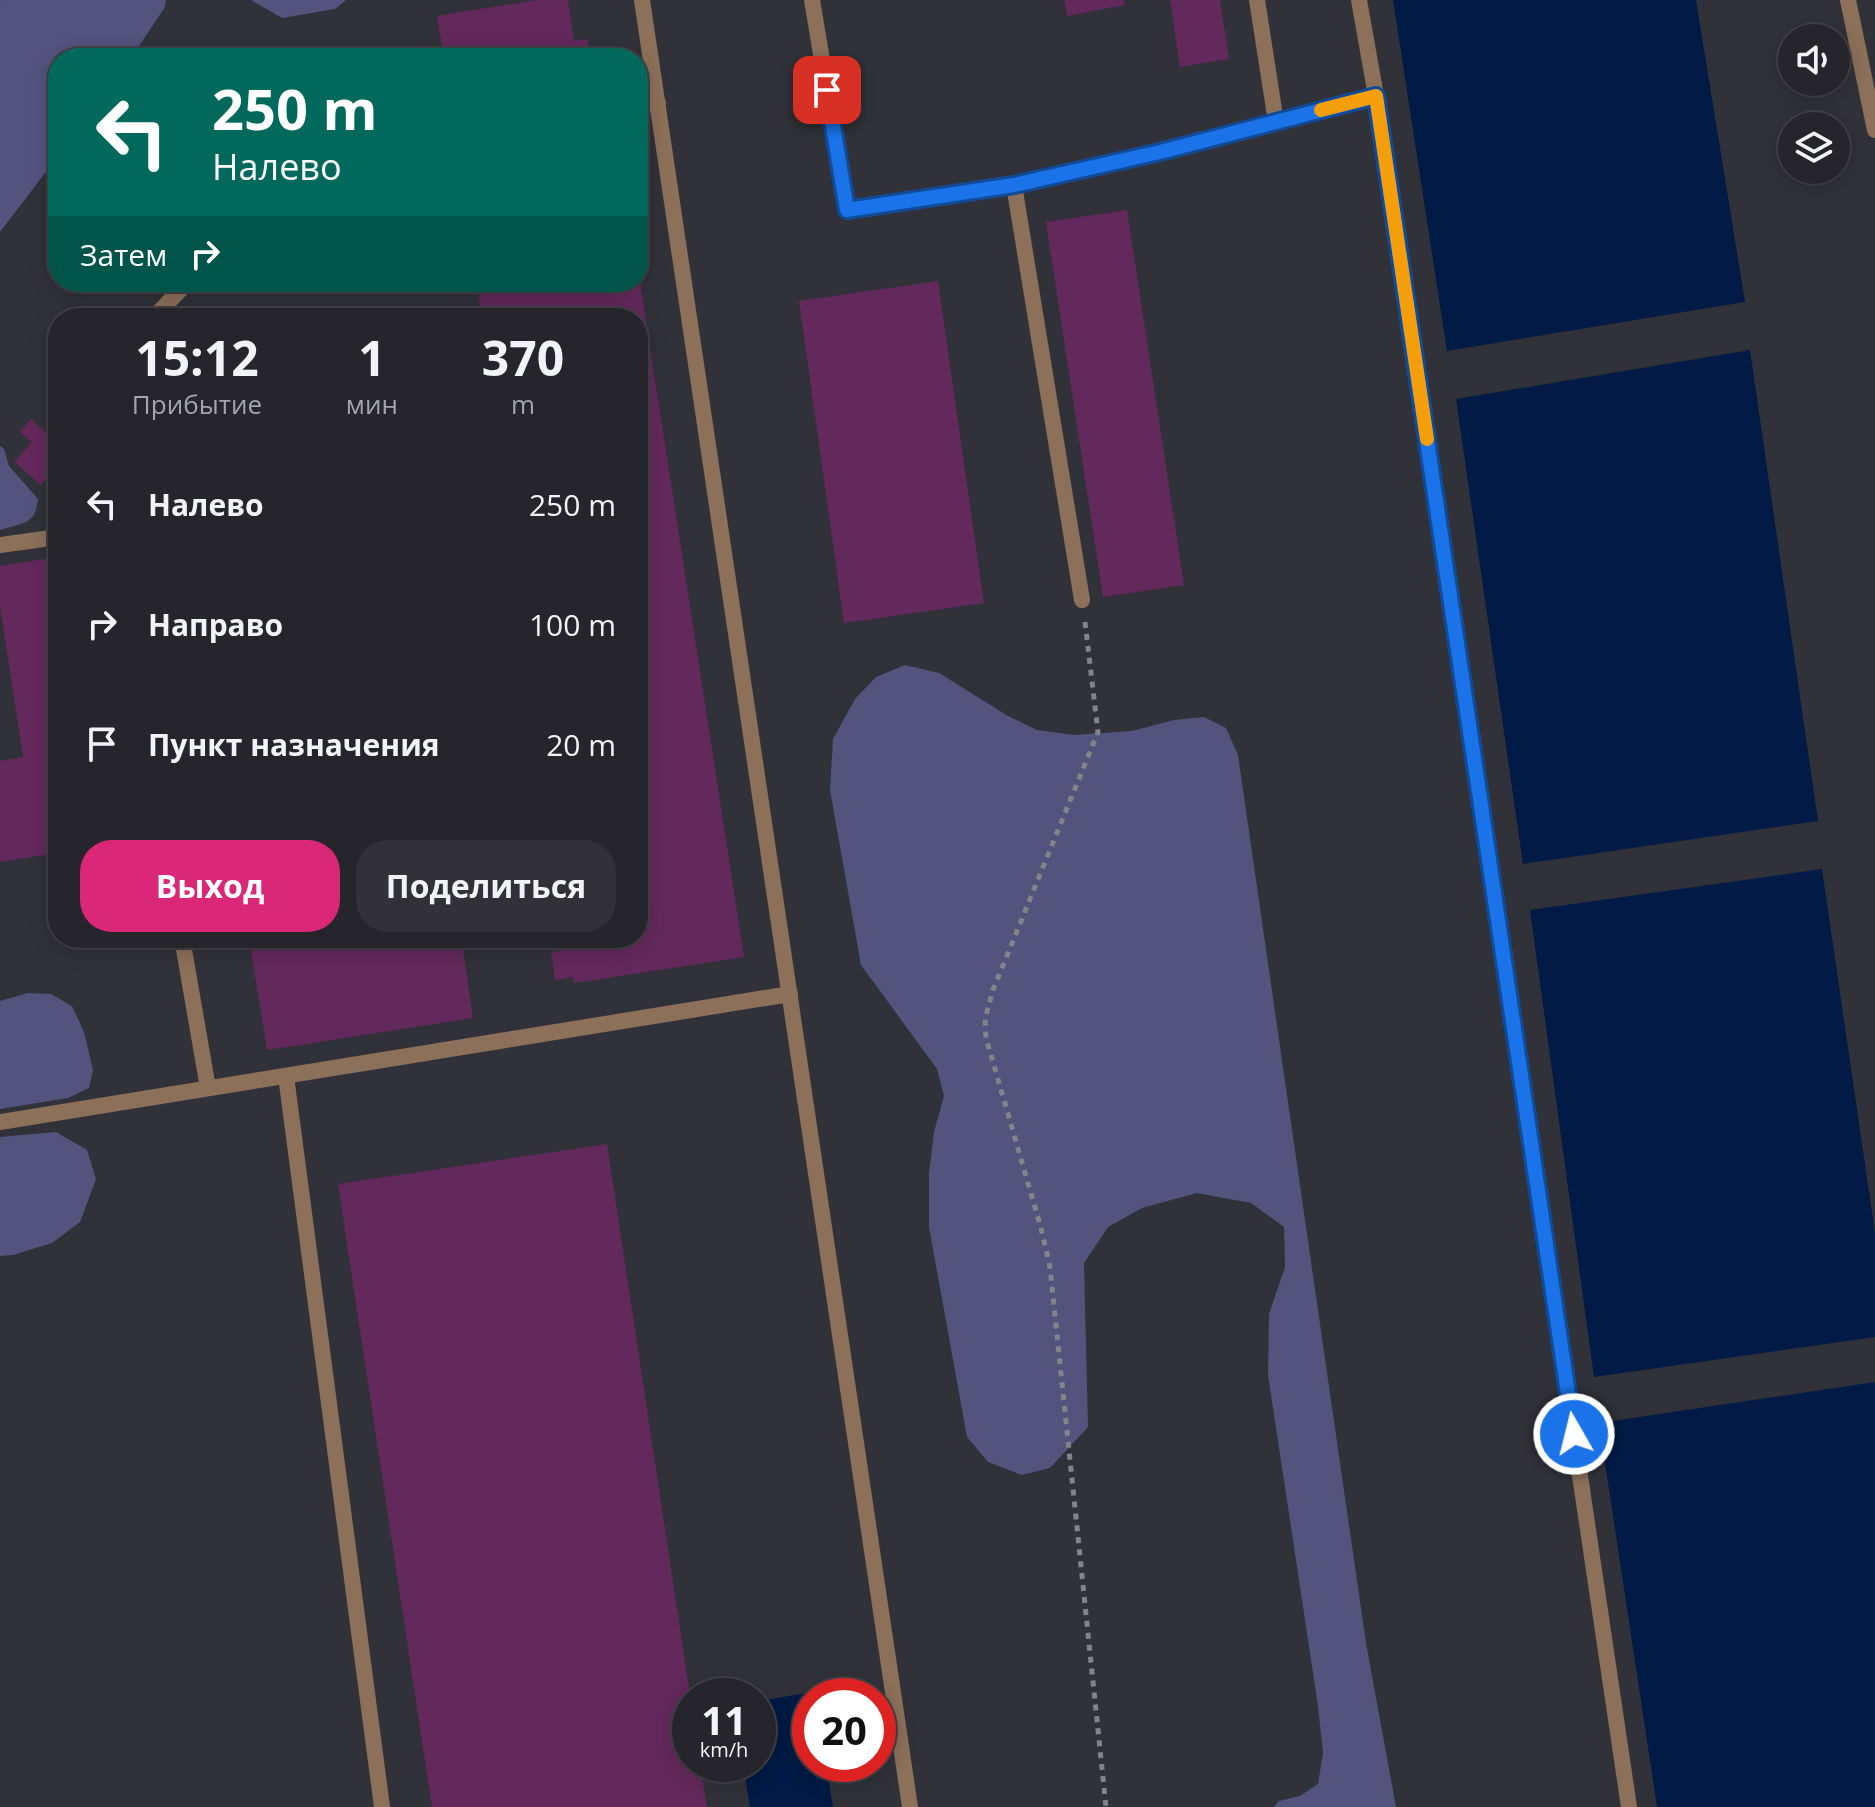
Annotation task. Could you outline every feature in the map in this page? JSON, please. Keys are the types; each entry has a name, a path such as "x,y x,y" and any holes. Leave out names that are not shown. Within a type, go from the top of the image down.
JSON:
{"lane":[{"path":"642,0 910,1807"},
{"path":"812,0 847,210 1014,185 1160,152 1376,96"},
{"path":"1257,0 1276,122"},
{"path":"1359,0 1376,96 1629,1807"},
{"path":"1848,0 1875,130"},
{"path":"648,104 658,103"},
{"path":"1014,185 1082,600"},
{"path":"163,308 178,292"},
{"path":"0,545 48,538"},
{"path":"184,948 208,1088"},
{"path":"0,1122 790,994"},
{"path":"286,1076 382,1807"}],"path":[{"path":"1082,600 1098,732 993,990 985,1019 986,1038 1050,1267 1106,1807"}],"shaded area":[{"path":"166,0 165,7 138,48 48,48 48,169 0,232 0,1"},
{"path":"251,0 346,0 335,9 282,18"},
{"path":"1393,0 1696,0 1745,302 1447,351"},
{"path":"1750,350 1818,821 1523,864 1456,399"},
{"path":"0,446 4,449 9,466 38,499 31,518 0,530"},
{"path":"905,665 939,673 1008,716 1037,730 1074,735 1132,731 1174,720 1204,717 1226,728 1238,755 1366,1643 1396,1807 1274,1807 1279,1801 1300,1796 1318,1784 1323,1753 1268,1375 1269,1314 1285,1267 1284,1227 1251,1203 1197,1193 1142,1208 1108,1227 1084,1263 1088,1427 1050,1468 1022,1475 988,1462 967,1437 929,1227 929,1174 934,1132 944,1096 937,1069 861,965 830,790 833,739 855,699 876,677"},
{"path":"1822,869 1875,1233 1875,1337 1594,1377 1530,910"},
{"path":"28,993 51,994 72,1006 84,1032 93,1070 89,1088 68,1098 0,1109 0,1001"},
{"path":"56,1132 87,1150 96,1179 80,1222 52,1243 0,1256 0,1137"},
{"path":"1875,1382 1875,1807 1657,1807 1599,1423"},
{"path":"792,1696 792,1782 829,1782 833,1807 750,1807 746,1782 776,1782 776,1698"}],"building":[{"path":"537,0 568,0 574,41 587,39 588,48 442,48 437,16"},
{"path":"1064,0 1124,0 1125,5 1067,16"},
{"path":"1170,0 1220,0 1229,59 1180,67"},
{"path":"1127,210 1184,585 1103,597 1046,222"},
{"path":"938,281 984,603 844,623 799,301"},
{"path":"478,292 642,292 644,308 481,308"},
{"path":"648,334 744,957 574,983 573,977 555,980 551,952 648,948"},
{"path":"31,419 48,434 48,477 41,485 14,462 32,442 20,432"},
{"path":"48,558 48,855 0,862 0,761 23,757 0,605 0,566"},
{"path":"251,948 469,948 463,949 473,1018 267,1050"},
{"path":"607,1144 687,1678 672,1678 672,1782 703,1782 707,1807 432,1807 338,1184"}],"slow traffic":[{"path":"1321,110 1376,96 1427,439"}],"route":[{"path":"827,90 847,210 1014,185 1160,152 1376,96 1574,1434"}]}
